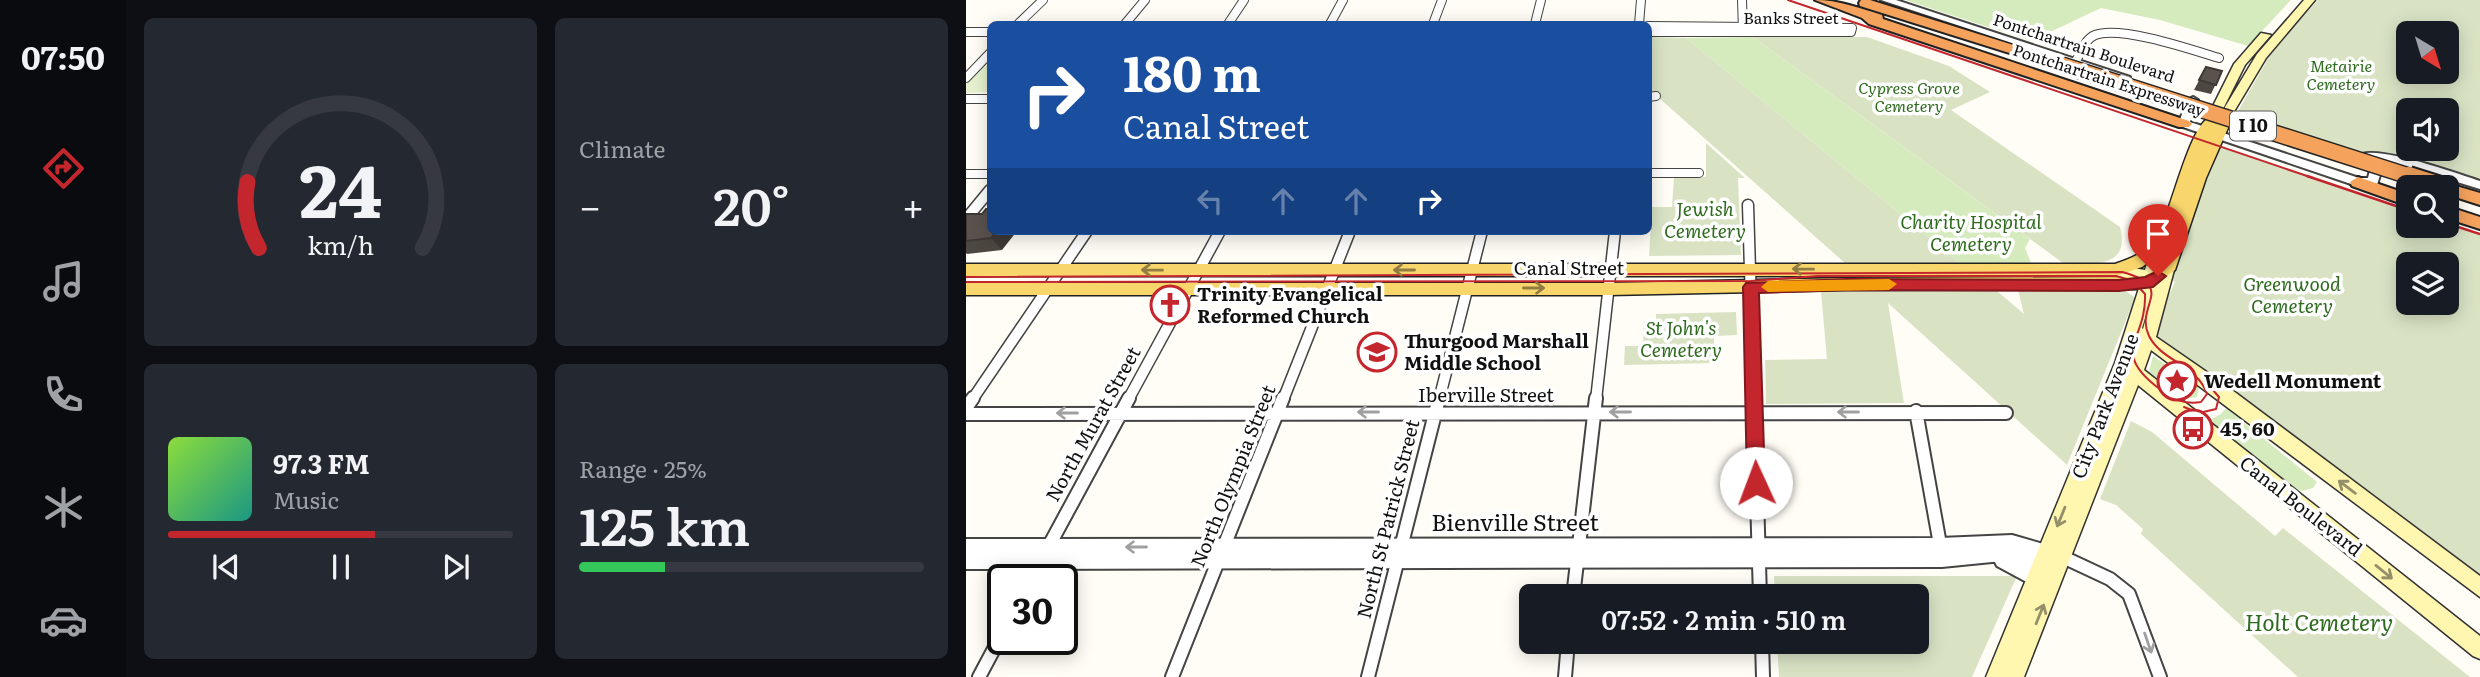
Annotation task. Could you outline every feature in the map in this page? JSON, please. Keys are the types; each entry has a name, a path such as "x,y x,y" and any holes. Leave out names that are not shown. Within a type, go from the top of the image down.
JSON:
{"highway":[{"name":"Pontchartrain Expressway","path":"1821,0 2067,68 2396,186"},
{"name":"Pontchartrain Expressway","path":"1854,0 2404,175"},
{"path":"1872,0 1975,34 1982,40"},
{"path":"1866,14 1874,21 1980,58 2184,124"},
{"path":"2358,182 2396,196"},
{"name":"Pontchartrain Expressway","path":"2459,192 2480,199"},
{"path":"2459,206 2480,213"},
{"path":"2459,216 2480,223"}],"main road":[{"path":"2211,133 2223,110 2240,64 2297,0"},
{"path":"2223,110 2261,56 2310,0"},
{"name":"City Park Avenue","path":"2151,300 2149,281 2160,246 2192,160 2211,133"},
{"name":"City Park Avenue","path":"1996,677 2129,369 2151,300 2167,270 2211,133"},
{"name":"Canal Street","path":"2118,277 2160,246"},
{"name":"Canal Street","path":"966,270 1751,268 2006,277 2118,277 2149,281"},
{"path":"1569,288 1572,269"},
{"path":"1256,288 1264,270"},
{"path":"2149,281 2167,270"},
{"name":"Canal Street","path":"966,289 1609,289 1751,287 2006,277"},
{"path":"2118,277 2151,300"},
{"path":"2142,335 2218,389 2480,588"},
{"name":"Canal Boulevard","path":"2129,369 2480,649"},
{"name":"City Park Avenue","path":"2014,677 2047,563"}],"street":[{"path":"1021,21 1044,0"},
{"path":"1127,21 1144,0"},
{"path":"1229,21 1244,0"},
{"path":"1332,21 1343,0"},
{"path":"1434,21 1442,0"},
{"path":"1536,21 1541,0"},
{"path":"1639,21 1641,0"},
{"path":"1742,0 1743,28"},
{"name":"Pontchartrain Boulevard","path":"1886,0 2067,68 2193,100 2373,162 2399,160 2480,187"},
{"name":"Banks Street","path":"1652,26 1852,28 1851,32 1789,28"},
{"name":"Banks Street","path":"1652,33 1743,28"},
{"path":"966,29 987,29"},
{"path":"2067,68 2087,41 2106,33 2141,38 2219,58"},
{"path":"966,78 987,56"},
{"path":"2240,64 2254,68"},
{"path":"966,99 987,99"},
{"name":"Pontchartrain Boulevard","path":"2184,124 2193,100"},
{"path":"2243,144 2254,121"},
{"path":"2184,124 2358,182 2373,181 2373,162"},
{"path":"1652,173 1699,173"},
{"path":"966,174 987,174"},
{"path":"966,219 987,194"},
{"path":"1748,205 1759,584"},
{"path":"966,408 1084,235"},
{"name":"North Murat Street","path":"1039,564 1218,235"},
{"name":"North Olympia Street","path":"1172,677 1348,235"},
{"name":"North St Patrick Street","path":"1368,677 1481,235"},
{"path":"1574,584 1615,235"},
{"path":"1916,411 1941,552"},
{"name":"Iberville Street","path":"966,414 2006,413"},
{"name":"Bienville Street","path":"1941,552 2012,544 2047,563 2119,585 2129,594 2136,608 2160,677"},
{"name":"Bienville Street","path":"966,547 1045,554"},
{"name":"Bienville Street","path":"966,561 1045,554 1941,552 1975,554 2010,562 2047,563"},
{"path":"1565,677 1567,654"},
{"path":"1762,654 1763,677"},
{"path":"978,677 990,655"}],"green space":[{"path":"1905,0 2291,0 2248,46 2160,20 2101,8 2031,41"},
{"name":"Metairie Cemetery","path":"2318,0 2480,0 2480,183 2459,178 2459,175 2448,175 2376,157 2237,113 2271,53"},
{"path":"1652,37 1686,38 1961,264 1846,264 1652,92"},
{"name":"Charity Hospital Cemetery","path":"1753,37 2030,239 2025,248 2031,263 1961,264 1686,38"},
{"name":"Cypress Grove Cemetery","path":"1753,37 1867,37 1949,66 1990,92 1951,110 2120,227 2120,251 2106,261 2063,263"},
{"path":"987,62 987,92 966,93 966,85"},
{"name":"Jewish Cemetery","path":"1706,143 1745,178 1738,178 1741,255 1649,256 1652,207 1672,207 1674,178 1706,177"},
{"name":"Greenwood Cemetery","path":"2214,144 2396,206 2396,238 2459,238 2459,227 2480,234 2480,588 2148,339 2175,282 2166,276"},
{"path":"2018,290 2125,290 2135,298 2067,465 1888,303 1904,403 1766,404 1765,360 1827,359 1821,292 1997,291 2024,314"},
{"name":"St John's Cemetery","path":"1736,312 1737,335 1714,336 1714,363 1624,365 1625,346 1643,346 1644,321 1656,321 1656,314"},
{"path":"2153,356 2199,387 2197,397 2178,394 2149,372"},
{"path":"2226,408 2317,482 2313,488 2302,491 2291,488 2206,422"},
{"name":"Holt Cemetery","path":"2131,421 2152,432 2275,536 2283,528 2470,677 2298,677 2141,534 2143,529 2116,505 2100,499"},
{"path":"1774,576 2017,576 1972,677 1779,677 1778,654 1929,654 1929,584 1774,584"}],"building":[{"path":"2206,67 2222,71 2216,85 2199,80"},
{"path":"987,209 987,235 993,235 991,238 966,241 966,214 982,214"}],"tram line":[{"path":"966,277 2122,272 2148,284 2151,298 2146,325 2155,345 2196,376 2207,394 2201,402 2190,403 2166,393 2145,377 2136,365 2133,355 2144,310 2145,294 2133,281 2116,276 1818,276 1751,281 966,282"},
{"path":"2184,407 2199,413 2216,409 2219,397 2205,381"}],"railway":[{"path":"1788,0 2313,178"},
{"path":"2307,176 2396,206"},
{"path":"2459,227 2480,234"}],"slow traffic":[{"path":"1768,287 1889,284"}],"place":[{"name":"Trinity Evangelical Reformed Church","path":"1170,305"},
{"name":"Thurgood Marshall Middle School","path":"1377,352"},
{"name":"Wedell Monument","path":"2177,381"},
{"name":"45, 60","path":"2193,429"}],"route":[{"path":"1756,483 1751,287 1847,284 2119,285 2148,283 2158,276"}]}
